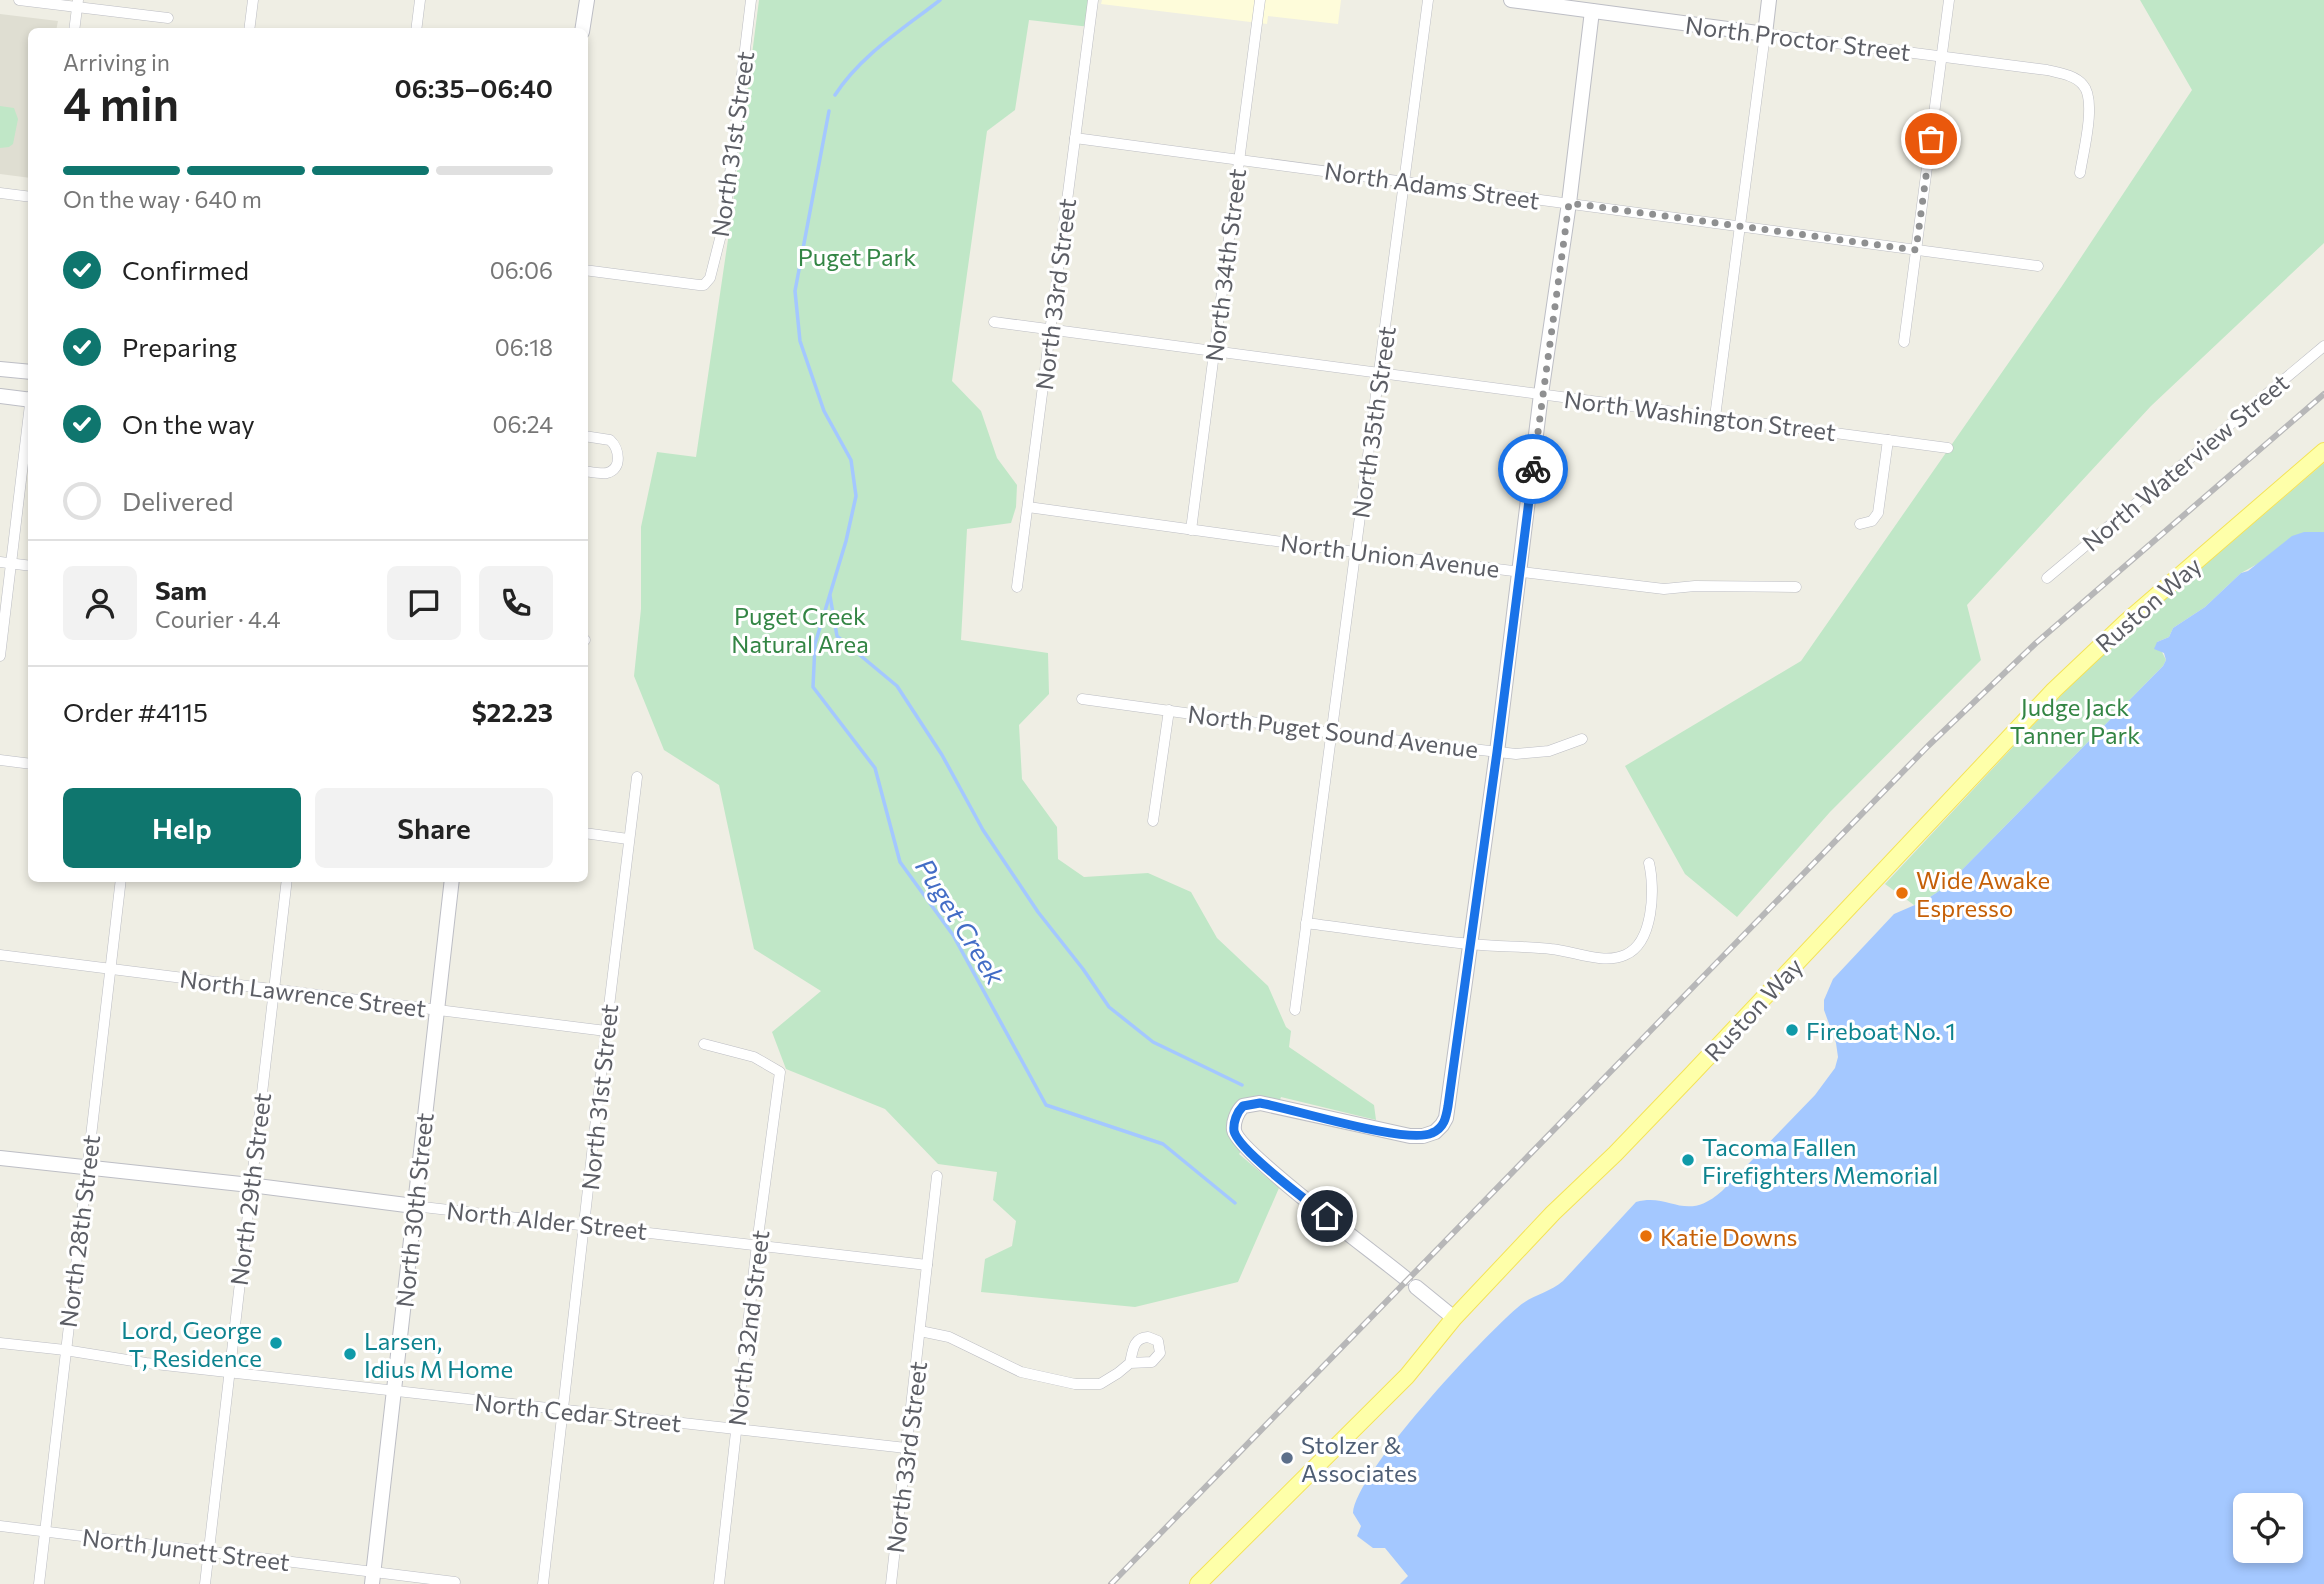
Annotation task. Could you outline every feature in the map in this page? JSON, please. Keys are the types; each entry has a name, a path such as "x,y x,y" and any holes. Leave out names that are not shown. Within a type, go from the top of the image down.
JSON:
{"main road":[{"name":"Ruston Way","path":"1198,1584 1407,1376 1454,1318 1728,1037 2054,690 2126,621 2324,451"}],"street":[{"path":"19,0 78,4 168,18"},
{"path":"250,28 253,0"},
{"path":"416,28 420,0"},
{"path":"583,28 587,0"},
{"name":"North 31st Street","path":"588,270 704,285 714,271 724,223 751,0"},
{"name":"North 33rd Street","path":"1017,587 1093,0"},
{"name":"North 34th Street","path":"1191,530 1260,0"},
{"name":"North 35th Street","path":"1295,1010 1428,0"},
{"name":"North Proctor Street","path":"1511,0 1593,6 1765,34 2047,70 2066,75 2082,84 2089,97 2080,173"},
{"path":"1715,417 1769,0"},
{"path":"1904,342 1949,0"},
{"path":"75,28 78,4"},
{"path":"1454,1318 1289,1186 1237,1138 1234,1130 1240,1108 1253,1103 1374,1130 1415,1136 1432,1133 1444,1122 1497,752 1593,6"},
{"name":"North Adams Street","path":"1075,138 2038,266"},
{"path":"0,193 28,196"},
{"name":"North Washington Street","path":"994,322 1948,448"},
{"name":"North Waterview Street","path":"2047,578 2324,346"},
{"path":"0,369 28,372"},
{"path":"0,396 28,400"},
{"path":"0,656 28,424"},
{"path":"588,437 610,440 617,448 618,454 615,467 611,471 588,471"},
{"path":"1860,524 1872,522 1878,513 1888,440"},
{"name":"North Union Avenue","path":"1028,507 1355,552 1669,590 1695,586 1796,587"},
{"path":"0,562 28,565"},
{"name":"North Puget Sound Avenue","path":"1082,699 1497,752 1538,753 1559,749 1582,739"},
{"path":"1153,821 1169,710"},
{"path":"0,760 28,764"},
{"name":"North 31st Street","path":"543,1584 628,839 638,777"},
{"path":"588,834 628,839"},
{"path":"1306,923 1471,944 1553,949 1601,957 1622,956 1628,954 1638,943 1649,916 1653,891 1648,863"},
{"name":"North 28th Street","path":"38,1584 121,882"},
{"name":"North 29th Street","path":"205,1584 286,882"},
{"name":"North 30th Street","path":"373,1578 452,882"},
{"name":"North Lawrence Street","path":"0,955 606,1031"},
{"name":"North 32nd Street","path":"704,1044 754,1057 780,1072 757,1244 719,1584"},
{"name":"North Alder Street","path":"0,1158 927,1265"},
{"name":"North 33rd Street","path":"891,1584 937,1176"},
{"name":"North 33rd Street","path":"920,1331 949,1337 1021,1372 1063,1382 1100,1384 1118,1374 1130,1363"},
{"name":"North Cedar Street","path":"0,1343 230,1373 906,1448"},
{"name":"North Junett Street","path":"0,1526 209,1552 373,1578 455,1582"}],"shaded area":[{"path":"1102,0 1341,0 1338,24 1268,16 1267,24 1101,4"},
{"path":"0,14 58,21 57,28 28,28 28,178 0,174"}],"green space":[{"name":"Puget Creek Natural Area","path":"759,0 1093,0 1090,27 1029,20 1015,110 987,131 952,381 981,411 997,458 1017,485 1016,507 1011,523 967,529 961,640 1048,653 1049,694 1019,725 1022,779 1057,827 1058,859 1084,877 1148,873 1191,892 1217,938 1268,986 1286,1027 1291,1031 1289,1047 1374,1105 1376,1120 1281,1097 1280,1100 1267,1098 1238,1105 1242,1150 1239,1154 1279,1188 1238,1282 1135,1307 981,1292 985,1259 1012,1246 1016,1221 993,1200 997,1172 938,1164 885,1109 786,1069 772,1032 821,991 754,949 719,785 664,750 634,676 641,609 641,527 657,452 696,457 730,226"},
{"path":"2140,0 2324,0 2324,243 2151,406 1967,605 1981,660 1830,812 1737,917 1685,874 1625,766 1801,661 2062,286 2192,90"},
{"path":"0,106 14,108 18,119 13,144 0,148"},
{"name":"Judge Jack Tanner Park","path":"2324,463 2324,532 2316,532 2241,573 2205,607 2173,628 2169,637 2157,642 2166,660 2163,666 1945,887 1914,905 1885,884 2066,690 2130,629"}],"water":[{"path":"2304,532 2324,532 2324,1584 1400,1584 1408,1576 1385,1548 1373,1548 1357,1536 1361,1526 1353,1513 1359,1494 1375,1468 1423,1406 1517,1308 1563,1281 1636,1202 1648,1200 1698,1205 1722,1191 1815,1095 1835,1068 1838,1057 1836,1043 1824,1010 1824,1000 1833,979 1894,914 1924,901 1945,887 2163,666 2166,660 2164,653 2154,649 2157,642 2169,637 2173,628 2205,607 2241,573 2248,571 2292,536"}],"waterway":[{"name":"Puget Creek","path":"835,95 870,55 940,0"},
{"name":"Puget Creek","path":"829,111 795,291 800,341 824,411 851,460 856,496 846,541 815,644 813,687 875,768 900,862 953,935 1046,1105 1163,1144 1235,1203"},
{"path":"830,596 837,636 897,686 942,755 983,830 1038,912 1109,1007 1153,1042 1242,1085"}],"railway":[{"path":"1111,1584 1928,746 2036,643 2324,394"}],"way so far":[{"path":"1533,469 1541,394 1569,203 1916,250 1931,139"}],"place":[{"name":"Wide Awake Espresso","path":"1902,893"},
{"name":"Fireboat No. 1","path":"1792,1030"},
{"name":"Tacoma Fallen Firefighters Memorial","path":"1688,1160"},
{"name":"Katie Downs","path":"1646,1236"},
{"name":"Lord, George T, Residence","path":"276,1343"},
{"name":"Larsen, Idius M Home","path":"350,1354"},
{"name":"Stolzer & Associates","path":"1287,1458"}],"route":[{"path":"1327,1216 1245,1147 1234,1130 1236,1116 1243,1106 1260,1103 1374,1130 1415,1136 1432,1133 1444,1122 1497,752 1533,469"}],"park label":[{"name":"Puget Park","path":"857,256"}]}
